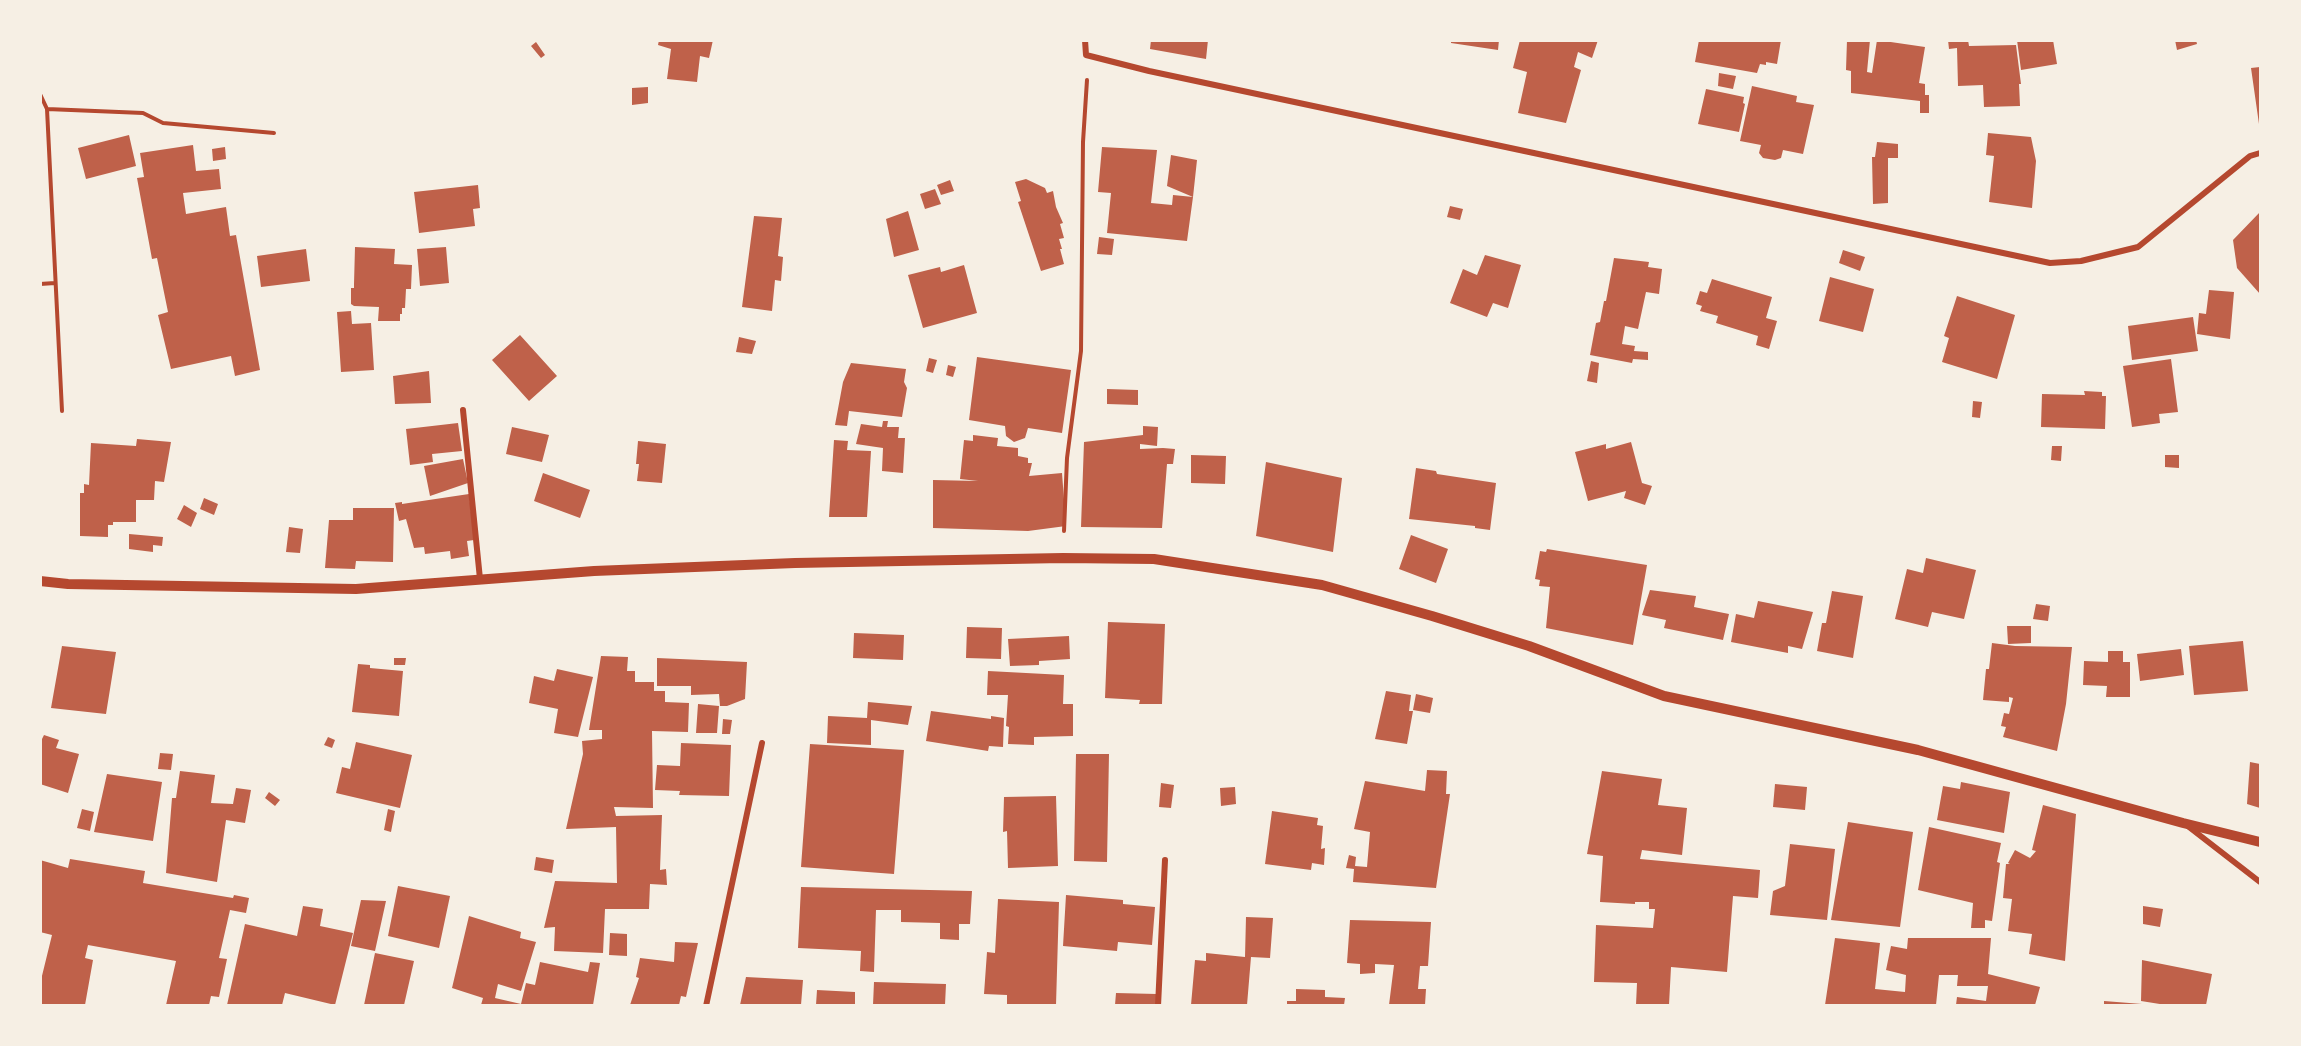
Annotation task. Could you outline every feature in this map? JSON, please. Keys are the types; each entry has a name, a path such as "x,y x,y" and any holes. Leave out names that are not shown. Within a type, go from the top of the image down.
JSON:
{"street":[{"path":"1085,40 1086,55 1149,71 2050,263 2081,261 2138,247 2250,156 2260,153"},
{"path":"463,410 480,579"},
{"path":"40,581 68,584 356,590 594,571 795,563 1063,558 1154,559 1322,585 1529,646 1664,696 1918,750 2183,824 2260,842"},
{"path":"706,1005 762,743"},
{"path":"2183,824 2260,882"},
{"path":"1158,1005 1165,860"}],"path":[{"path":"1063,558 1067,458 1081,351 1083,142 1087,103 1086,55"},
{"path":"40,94 47,109 62,411"},
{"path":"47,109 143,114 163,123 274,133"},
{"path":"40,284 56,283"}],"building":[{"path":"659,40 713,40 709,58 700,56 697,82 667,79 671,49 658,45"},
{"path":"1151,40 1208,40 1206,59 1150,49"},
{"path":"1451,40 1499,40 1498,50 1451,43"},
{"path":"1520,40 1598,40 1592,58 1578,52 1574,67 1581,70 1566,123 1518,113 1527,72 1513,68"},
{"path":"1699,40 1781,40 1777,64 1766,62 1766,65 1760,64 1757,73 1695,62"},
{"path":"1847,40 1870,40 1867,72 1872,73 1877,40 1925,47 1919,83 1925,84 1925,95 1929,95 1929,113 1920,113 1920,101 1851,93 1851,71 1846,70"},
{"path":"1948,40 1968,40 1969,46 2016,45 2021,84 2019,84 2020,106 1984,107 1983,85 1958,86 1957,48 1949,49"},
{"path":"2017,40 2053,40 2057,64 2021,70"},
{"path":"2175,40 2196,40 2197,44 2177,50"},
{"path":"536,42 545,55 541,58 531,46"},
{"path":"2260,67 2260,124 2259,124 2251,68"},
{"path":"1719,73 1736,76 1733,89 1718,86"},
{"path":"1752,86 1797,96 1796,102 1814,105 1803,154 1783,150 1781,158 1775,160 1763,158 1759,153 1761,145 1740,141"},
{"path":"648,87 648,103 632,105 632,88"},
{"path":"1706,89 1744,97 1743,103 1745,104 1739,132 1698,124"},
{"path":"1988,133 2031,137 2036,161 2032,208 1989,202 1994,156 1986,155"},
{"path":"129,135 136,166 86,179 78,148"},
{"path":"1877,142 1898,144 1898,158 1888,158 1888,203 1873,204 1872,157 1875,157"},
{"path":"193,145 196,171 219,169 221,189 183,193 186,214 226,207 230,236 236,235 260,370 235,376 231,356 171,369 158,315 168,312 157,258 152,259 137,178 144,177 140,153"},
{"path":"225,147 226,159 213,161 212,149"},
{"path":"1102,147 1157,150 1151,203 1172,205 1173,195 1193,197 1187,241 1107,233 1111,193 1098,192"},
{"path":"1171,155 1197,160 1193,197 1167,186"},
{"path":"1026,179 1045,188 1047,193 1053,191 1056,207 1063,223 1060,224 1064,238 1059,239 1064,264 1041,271 1018,202 1021,201 1015,182"},
{"path":"950,180 954,191 941,195 937,185"},
{"path":"478,185 480,208 473,209 475,226 419,233 414,192"},
{"path":"935,189 941,204 925,209 920,194"},
{"path":"1450,206 1463,209 1460,220 1447,217"},
{"path":"908,211 919,250 894,257 886,219"},
{"path":"2260,212 2260,294 2237,268 2233,240"},
{"path":"754,216 782,218 778,256 783,257 781,281 775,280 772,311 742,307"},
{"path":"1099,237 1114,239 1112,255 1097,254"},
{"path":"355,247 395,249 394,264 412,265 411,289 406,289 405,308 402,308 400,321 378,321 379,307 351,304 351,288 354,288"},
{"path":"446,247 449,283 420,286 417,249"},
{"path":"306,249 310,281 261,287 257,256"},
{"path":"1843,250 1865,257 1860,271 1839,263"},
{"path":"1485,255 1521,265 1508,308 1493,303 1487,317 1450,303 1463,269 1477,275"},
{"path":"1614,258 1649,262 1648,267 1662,269 1659,294 1646,292 1638,329 1625,326 1622,344 1635,346 1634,351 1648,352 1648,360 1633,359 1632,363 1590,355 1596,323 1600,322 1604,301 1606,301"},
{"path":"964,265 977,313 923,328 908,275 940,267 941,272"},
{"path":"1830,277 1874,289 1863,332 1819,321"},
{"path":"1712,279 1772,297 1766,318 1777,321 1769,349 1756,345 1758,336 1716,323 1718,316 1700,311 1702,306 1696,304 1700,291 1707,293"},
{"path":"2209,290 2234,292 2230,339 2197,334 2199,313 2206,314"},
{"path":"1957,296 2015,315 1997,379 1942,362 1949,338 1944,336"},
{"path":"351,311 352,324 371,323 374,370 341,372 337,312"},
{"path":"2193,317 2198,351 2132,360 2128,326"},
{"path":"520,335 557,376 529,401 492,360"},
{"path":"739,337 756,341 752,354 736,352"},
{"path":"977,357 1071,370 1062,433 1028,428 1025,438 1014,442 1006,436 1005,426 969,420"},
{"path":"929,358 937,360 933,373 926,371"},
{"path":"2171,359 2178,412 2159,414 2160,423 2132,427 2123,366"},
{"path":"1591,361 1599,363 1597,383 1587,381"},
{"path":"851,363 906,369 904,382 907,388 902,417 849,411 847,426 835,425 843,382"},
{"path":"948,365 956,367 953,377 946,375"},
{"path":"429,371 431,403 395,404 393,376"},
{"path":"1107,389 1138,390 1138,405 1107,404"},
{"path":"2084,391 2102,392 2102,396 2106,396 2105,429 2041,427 2042,394 2085,395"},
{"path":"1973,401 1982,402 1980,418 1972,417"},
{"path":"883,421 888,421 887,427 899,427 898,438 905,438 903,473 882,471 883,448 856,444 861,424 882,427"},
{"path":"458,423 462,451 432,454 433,462 410,465 406,429"},
{"path":"1143,426 1158,427 1157,446 1140,444 1140,449 1175,449 1173,464 1167,464 1162,528 1081,527 1084,442 1143,435"},
{"path":"512,427 549,435 542,462 506,454"},
{"path":"973,435 998,438 997,446 1018,448 1018,456 1028,458 1028,463 1032,463 1029,476 1062,473 1066,526 1028,531 933,528 933,480 978,481 960,479 964,440 973,441"},
{"path":"137,439 171,442 164,482 155,481 154,500 136,500 136,522 113,522 113,525 108,525 108,537 80,536 80,493 84,493 84,484 89,485 91,443 136,446"},
{"path":"834,440 848,441 847,450 871,451 867,517 829,517"},
{"path":"638,441 666,444 662,483 637,481"},
{"path":"1631,442 1642,483 1652,486 1645,505 1624,498 1626,491 1588,501 1575,452 1606,444 1606,449"},
{"path":"2052,446 2062,446 2061,461 2051,460"},
{"path":"1191,455 1226,456 1225,484 1191,483"},
{"path":"2165,455 2179,455 2179,468 2165,467"},
{"path":"463,459 468,483 430,496 424,466"},
{"path":"1266,462 1342,478 1333,552 1256,536"},
{"path":"1416,468 1436,471 1437,474 1496,483 1490,530 1475,528 1475,526 1409,519"},
{"path":"543,473 590,490 580,518 534,501"},
{"path":"469,494 474,540 467,541 469,556 451,559 450,551 425,554 424,547 414,548 406,519 399,521 395,503 402,502 402,504"},
{"path":"204,498 218,504 214,515 200,509"},
{"path":"184,505 197,513 191,527 177,519"},
{"path":"353,508 394,508 393,562 356,561 355,569 325,568 329,520 353,520"},
{"path":"289,527 303,529 300,553 286,552"},
{"path":"129,534 163,537 162,546 153,545 153,552 129,549"},
{"path":"1411,535 1448,549 1436,583 1399,569"},
{"path":"1547,549 1647,565 1633,645 1546,628 1550,587 1539,586 1540,580 1535,579 1540,551 1546,552"},
{"path":"1926,558 1976,570 1964,619 1932,612 1928,627 1895,619 1907,569 1923,573"},
{"path":"1650,590 1696,596 1694,607 1729,614 1723,640 1664,628 1666,620 1642,615"},
{"path":"1832,591 1863,596 1853,658 1817,651 1822,623 1826,623"},
{"path":"1758,601 1813,612 1802,649 1788,646 1788,653 1731,642 1736,614 1754,618"},
{"path":"2036,604 2050,606 2048,621 2033,619"},
{"path":"1108,622 1165,624 1162,704 1139,704 1140,700 1105,698"},
{"path":"2007,626 2031,626 2031,643 2008,644"},
{"path":"967,627 1002,628 1001,659 966,658"},
{"path":"854,633 904,635 903,660 853,658"},
{"path":"1069,636 1070,659 1039,661 1039,665 1010,666 1008,639"},
{"path":"2243,641 2248,691 2194,695 2189,646"},
{"path":"1992,643 2015,646 2072,647 2066,704 2057,751 2003,737 2006,727 2001,726 2004,713 2009,714 2013,698 2009,697 2009,702 1983,700 1986,669 1989,669"},
{"path":"62,646 116,652 106,714 51,708"},
{"path":"2181,649 2184,675 2140,681 2137,654"},
{"path":"2108,651 2123,651 2123,662 2130,662 2130,697 2106,697 2107,686 2083,685 2084,661 2108,662"},
{"path":"601,656 628,657 627,671 635,671 635,682 654,682 654,691 665,691 665,702 689,703 688,732 652,731 653,808 614,807 616,816 662,815 660,870 666,869 667,885 650,884 649,909 605,909 603,953 554,951 555,927 544,928 555,881 617,883 616,827 566,829 583,754 582,741 602,739 602,730 589,730"},
{"path":"394,658 406,658 405,665 394,665"},
{"path":"657,658 747,662 745,699 727,706 720,706 719,694 691,695 691,686 657,686"},
{"path":"358,664 370,665 370,668 403,671 399,716 352,712"},
{"path":"557,669 593,677 578,737 554,733 558,709 529,703 534,676 554,681"},
{"path":"988,671 1064,675 1063,704 1073,704 1073,736 1034,737 1034,745 1008,744 1009,727 1006,726 1008,695 987,695"},
{"path":"1386,691 1411,695 1409,711 1413,711 1407,744 1375,739"},
{"path":"1416,694 1433,698 1430,713 1413,710"},
{"path":"868,702 912,706 908,725 871,720 871,745 827,743 828,716 867,718"},
{"path":"698,704 719,706 717,733 696,733"},
{"path":"931,711 991,719 991,716 1004,718 1003,747 989,746 988,751 926,741"},
{"path":"723,719 732,720 730,734 722,734"},
{"path":"44,735 59,740 56,748 79,754 68,793 40,784 40,743"},
{"path":"328,737 335,740 332,748 324,745"},
{"path":"356,742 412,755 400,808 336,793 342,767 350,769"},
{"path":"681,743 731,745 729,796 679,795 680,791 655,790 657,765 680,766"},
{"path":"810,744 904,750 894,874 801,867"},
{"path":"160,753 173,754 171,770 158,769"},
{"path":"1076,754 1109,754 1107,862 1074,861"},
{"path":"2250,762 2260,764 2260,808 2247,804"},
{"path":"1427,770 1447,771 1446,794 1450,794 1436,888 1353,882 1354,869 1346,868 1349,855 1356,857 1355,866 1367,867 1370,832 1354,829 1365,781 1425,791"},
{"path":"180,771 215,775 211,803 233,804 236,788 251,790 245,823 226,820 217,882 166,873 172,798 176,798"},
{"path":"1602,771 1662,779 1658,805 1687,808 1682,855 1642,850 1640,859 1760,870 1758,898 1733,896 1727,972 1671,967 1669,1005 1636,1005 1637,983 1594,982 1596,925 1653,928 1655,909 1649,909 1649,902 1635,902 1635,904 1600,902 1603,856 1587,854"},
{"path":"107,774 162,782 153,841 94,832"},
{"path":"1961,782 2010,792 2004,833 1937,820 1943,786 1960,789"},
{"path":"1161,783 1174,785 1171,808 1159,807"},
{"path":"1775,784 1807,787 1805,810 1773,807"},
{"path":"1235,787 1236,804 1221,806 1220,788"},
{"path":"269,792 280,800 275,806 265,798"},
{"path":"1056,796 1058,866 1008,868 1007,831 1003,832 1004,797"},
{"path":"2043,805 2076,814 2065,961 2029,954 2032,934 2008,931 2012,899 2003,898 2006,864 2010,864 2008,863 2015,850 2030,858 2036,851 2032,850"},
{"path":"82,809 94,812 90,831 77,828"},
{"path":"388,809 395,811 391,832 384,830"},
{"path":"1272,811 1318,818 1317,825 1323,826 1321,849 1325,848 1324,865 1312,863 1311,870 1265,864"},
{"path":"1848,822 1913,832 1900,927 1831,920"},
{"path":"1929,827 2001,843 1992,921 1985,920 1985,928 1971,928 1973,903 1918,890"},
{"path":"1790,844 1835,849 1827,920 1770,915 1773,891 1785,886"},
{"path":"536,857 554,860 552,873 534,870"},
{"path":"70,859 145,871 143,883 233,898 234,895 249,898 246,913 230,910 219,958 227,959 219,997 211,996 209,1005 166,1005 176,961 88,945 85,958 93,960 85,1005 40,1005 40,984 52,935 40,932 40,860 68,868"},
{"path":"398,886 450,896 439,948 388,936"},
{"path":"801,887 972,891 970,924 959,924 959,940 940,939 940,923 901,922 901,910 876,910 874,972 860,971 861,951 798,948"},
{"path":"1066,895 1123,900 1123,904 1155,907 1152,945 1118,942 1117,951 1063,946"},
{"path":"998,899 1059,902 1056,1005 1007,1005 1007,995 984,994 987,952 995,953"},
{"path":"361,900 386,901 375,951 351,946"},
{"path":"303,906 323,909 320,926 353,933 335,1005 285,993 282,1005 227,1005 245,924 297,936"},
{"path":"2143,906 2163,909 2160,927 2143,924"},
{"path":"469,916 521,932 520,938 536,942 521,991 498,984 495,998 521,1004 526,983 535,985 540,962 588,972 590,962 600,963 593,1005 481,1005 483,998 452,988"},
{"path":"1246,917 1273,918 1270,958 1251,957 1247,1005 1191,1005 1195,960 1206,961 1206,953 1245,957"},
{"path":"1350,920 1431,922 1428,966 1420,966 1418,989 1426,989 1425,1005 1389,1005 1394,965 1375,964 1375,973 1360,974 1360,964 1347,963"},
{"path":"610,933 627,934 627,956 609,955"},
{"path":"1835,938 1880,943 1875,989 1905,992 1906,975 1886,970 1891,946 1907,949 1908,938 1991,938 1988,974 2040,987 2035,1005 1956,1005 1957,997 1986,1001 1988,986 1957,986 1958,975 1939,975 1936,1005 1825,1005"},
{"path":"675,942 698,943 686,997 681,996 679,1005 630,1005 639,978 636,977 640,958 674,962"},
{"path":"375,953 414,961 404,1005 364,1005"},
{"path":"2142,960 2212,974 2206,1005 2166,1005 2141,1001"},
{"path":"746,977 803,980 801,1005 740,1005"},
{"path":"874,982 946,984 945,1005 873,1005"},
{"path":"1296,989 1325,990 1325,997 1345,998 1344,1005 1287,1005 1287,1001 1296,1001"},
{"path":"817,990 855,992 855,1005 816,1005"},
{"path":"1116,993 1157,994 1156,1005 1115,1005"},
{"path":"2104,1001 2142,1004 2142,1005 2104,1005"}]}
